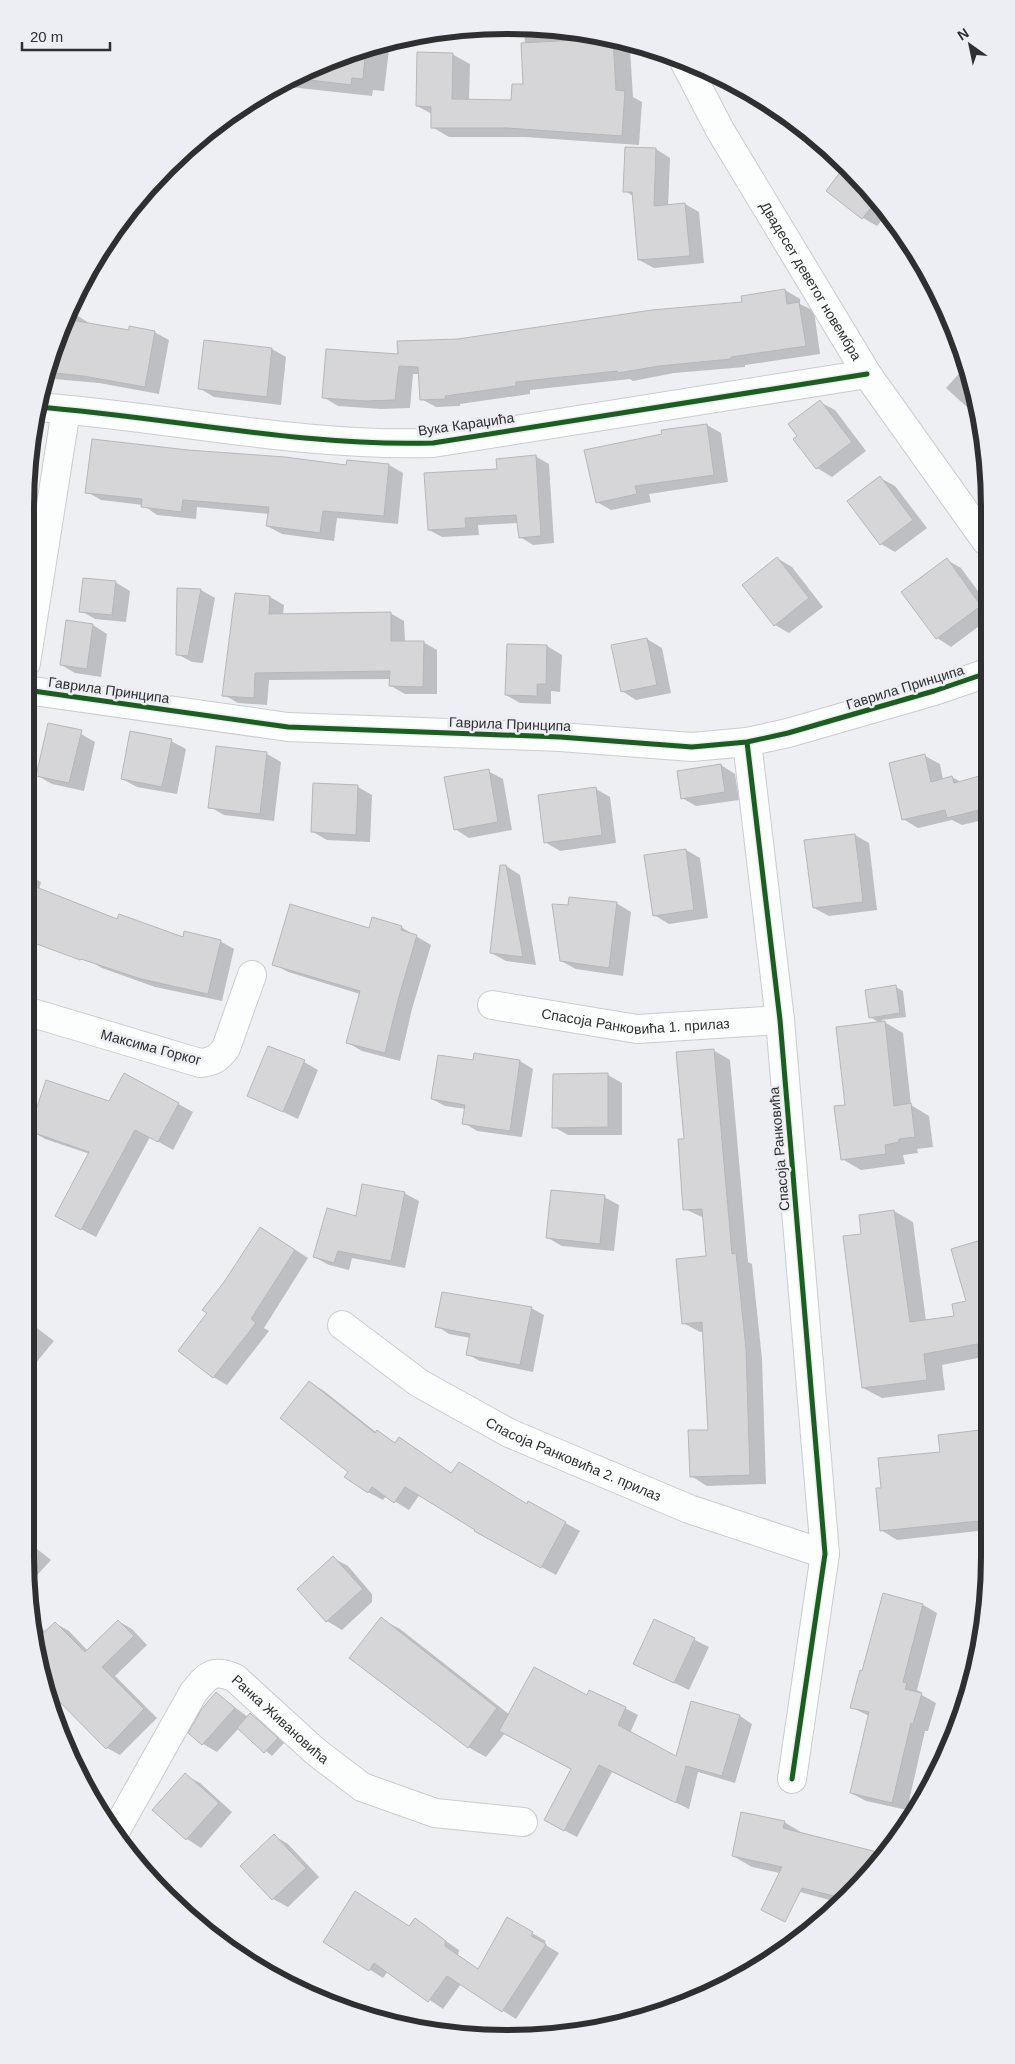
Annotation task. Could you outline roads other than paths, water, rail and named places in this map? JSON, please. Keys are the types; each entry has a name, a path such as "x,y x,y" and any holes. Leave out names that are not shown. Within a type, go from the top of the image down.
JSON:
{"street":[{"name":"Двадесет деветог новембра","path":"689,70 720,130 867,374 981,534"},
{"name":"Вука Караџића","path":"45,408 299,438 393,444 433,443 867,374"},
{"path":"34,612 66,410"},
{"name":"Гаврила Принципа","path":"34,691 288,727 560,736 692,747 747,742 806,728 934,691 981,675"},
{"name":"Спасоја Ранковића","path":"747,742 780,1020 825,1554 792,1779"},
{"name":"Максима Горког","path":"34,1013 200,1063 211,1062 220,1056 226,1048 252,975"},
{"name":"Спасоја Ранковића 1. прилаз","path":"492,1005 637,1029 780,1020"},
{"name":"Спасоја Ранковића 2. прилаз","path":"342,1325 419,1382 509,1433 689,1509 825,1554"},
{"name":"Ранка Живановића","path":"118,1826 193,1693 205,1678 215,1673 224,1673 235,1678 316,1752 362,1786 435,1813 523,1822"}]}
